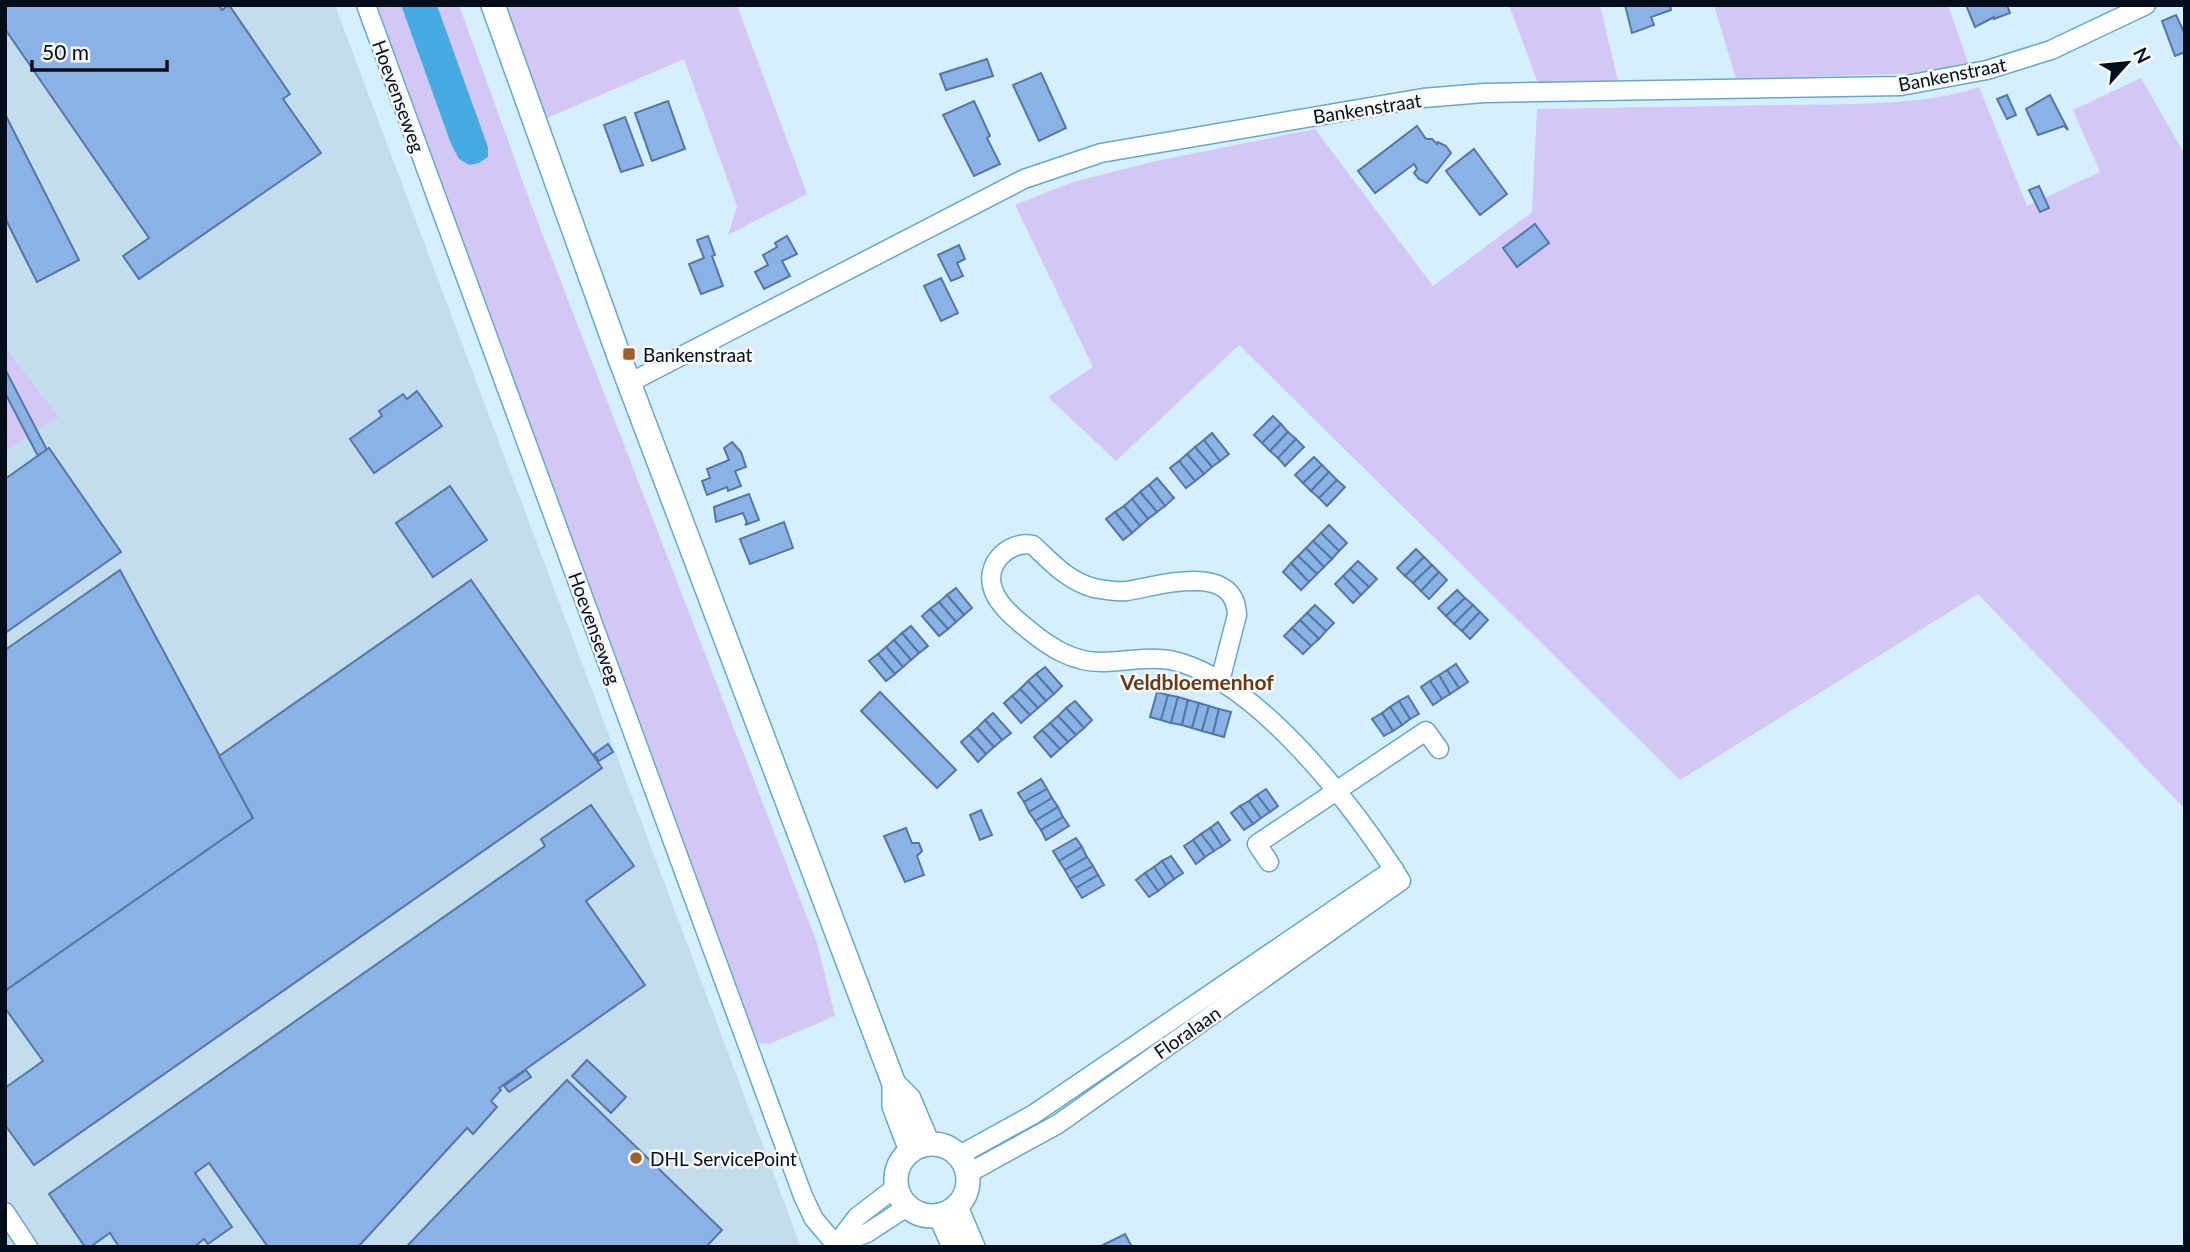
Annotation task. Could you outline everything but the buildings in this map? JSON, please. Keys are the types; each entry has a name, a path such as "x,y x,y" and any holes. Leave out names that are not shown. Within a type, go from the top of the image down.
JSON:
{"main road":[{"path":"493,5 629,383 894,1084 909,1099 920,1148"},
{"path":"945,1147 963,1165 966,1192 948,1211 928,1216 917,1213 902,1197 898,1167 920,1148 945,1147"},
{"path":"948,1211 954,1247"},
{"path":"948,1211 973,1247"}],"street":[{"name":"Hoevenseweg","path":"366,5 803,1196 814,1219 835,1246"},
{"name":"Bankenstraat","path":"629,383 1024,179 1101,153 1423,98 1484,93 1901,86 1987,70 2050,50 2146,5"},
{"path":"1220,681 1237,615 1237,604 1231,593 1222,587 1184,580 1125,591 1095,588 1065,575 1032,545 1026,544 1014,545 1002,553 995,565 991,576 993,591 1003,607 1059,652 1081,660 1101,662 1150,658 1173,661 1220,681 1255,707 1284,734 1335,790"},
{"path":"1269,862 1257,844 1335,790 1426,730 1438,749"},
{"name":"Floralaan","path":"963,1165 1058,1124 1397,875 1335,790"},
{"path":"835,1246 857,1217 902,1197"},
{"path":"5,1212 28,1247"}],"shaded area":[{"path":"5,5 335,5 801,1247 5,1247"},
{"path":"377,5 401,5 451,144 488,147 437,5 459,5 532,207 817,943 835,1016 769,1044 758,1043"},
{"path":"504,5 737,5 807,194 728,235 737,206 684,59 545,119"},
{"path":"1509,5 1600,5 1618,81 1538,83"},
{"path":"1714,5 1948,5 1969,65 1927,73 1736,79"},
{"path":"2141,78 2185,155 2185,809 1978,594 1680,780 1239,345 1116,461 1048,397 1093,367 1015,205 1073,182 1156,161 1315,129 1433,286 1532,212 1537,109 1883,103 1934,98 1979,87 2027,206 2100,172 2073,110"},
{"path":"5,348 59,417 5,451"}],"water":[{"path":"401,5 437,5 488,147 488,157 479,163 469,165 459,159 451,144"}],"place":[{"name":"Bankenstraat","path":"629,354"},
{"name":"DHL ServicePoint","path":"636,1158"}],"district":[{"name":"Veldbloemenhof","path":"1197,681"}]}
